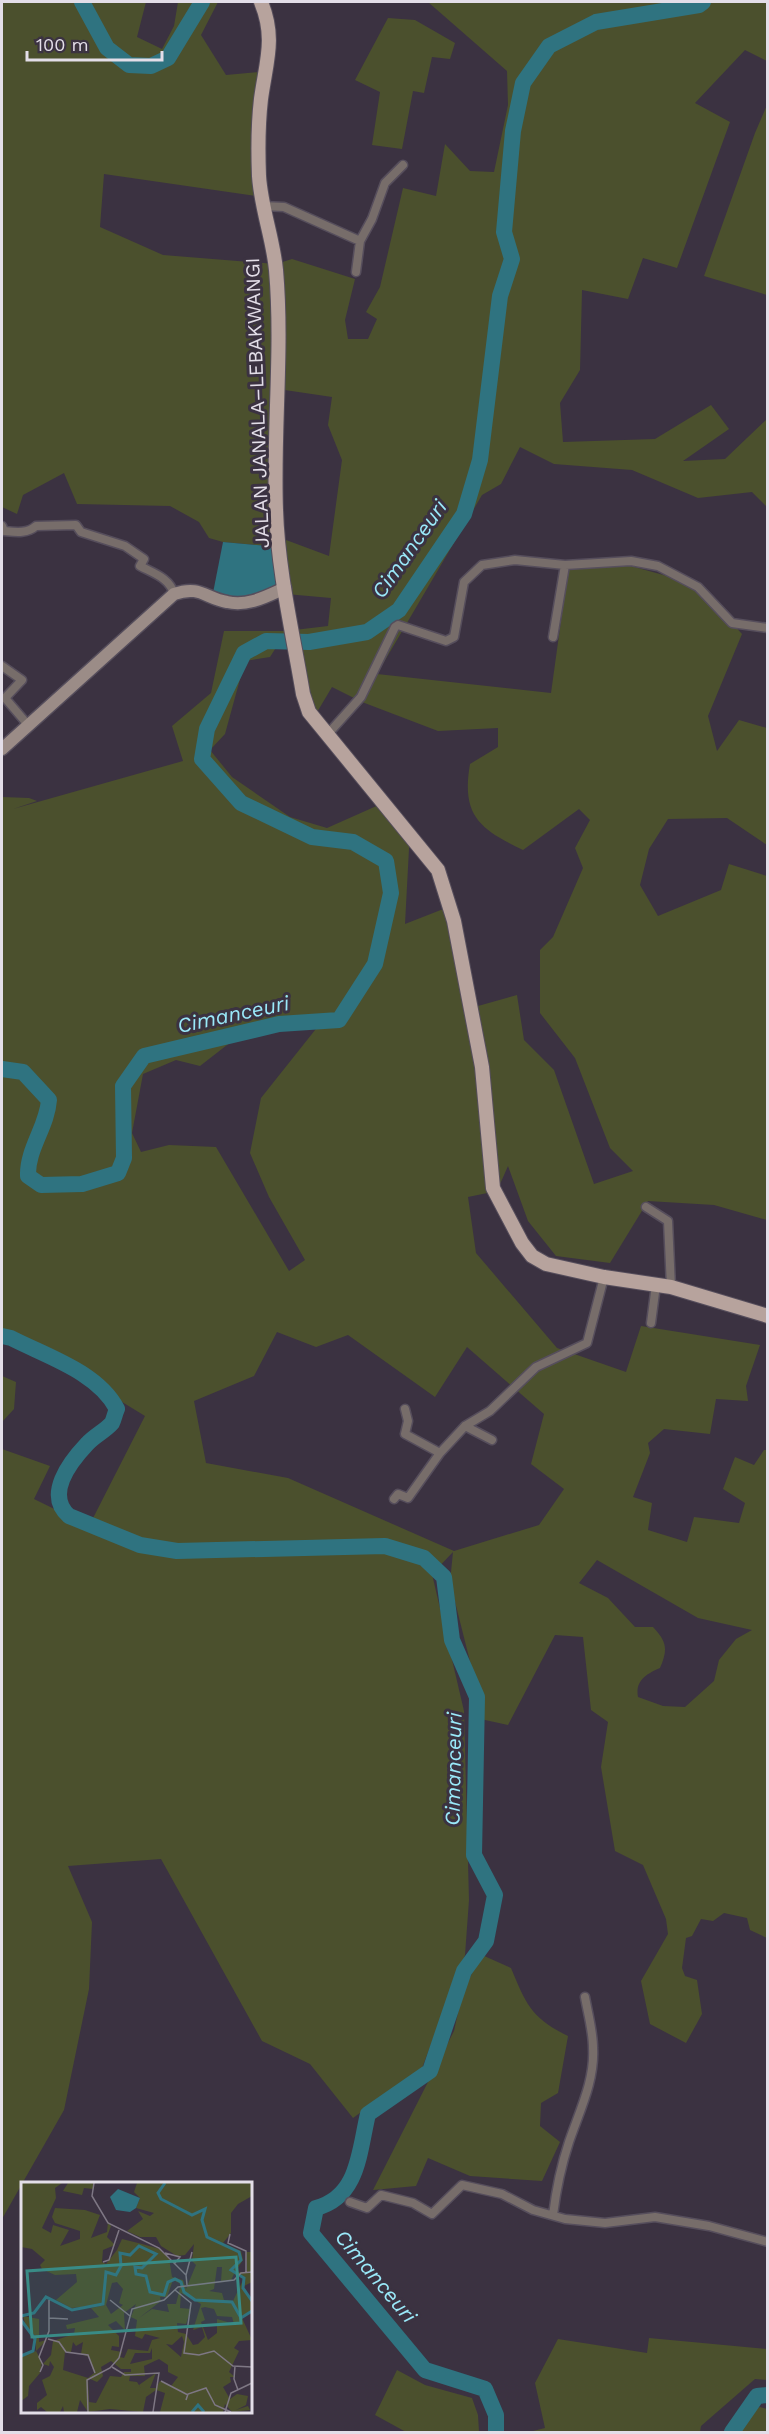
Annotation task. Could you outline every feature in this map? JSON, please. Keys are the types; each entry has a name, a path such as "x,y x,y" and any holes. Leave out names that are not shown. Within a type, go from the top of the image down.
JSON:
{"main road":[{"name":"JALAN JANALA–LEBAKWANGI","path":"261,2 267,16 271,44 261,100 258,140 263,206 276,268 279,342 276,512 285,588 309,711 327,735"},
{"path":"327,735 425,852 438,870 446,890 482,1067 493,1188 522,1243 532,1256 546,1264 604,1277 671,1287 768,1316"}],"street":[{"path":"356,272 360,241 372,219 385,183 403,165"},
{"path":"263,206 284,207 360,241"},
{"path":"2,526 4,531 21,532 30,531 36,526 76,525 81,532 125,546 144,559 140,566 162,577 172,586 174,594"},
{"path":"327,735 361,697 395,627 399,625 446,641 454,637 464,582 474,569 502,560 565,566 631,561 658,566 698,587 732,623 768,628"},
{"path":"553,636 565,566"},
{"path":"2,749 174,594 198,590 227,602 254,602 285,588"},
{"path":"2,666 22,680 5,698 29,726"},
{"path":"646,1207 668,1221 671,1287"},
{"path":"394,1499 398,1494 408,1498 440,1453 465,1426 490,1411 536,1367 587,1343 604,1277"},
{"path":"651,1323 656,1284"},
{"path":"405,1409 408,1421 405,1434 440,1453"},
{"path":"465,1426 492,1440"},
{"path":"553,2215 556,2190 569,2143 584,2103 594,2048 585,1997"},
{"path":"350,2202 367,2208 381,2195 413,2203 432,2214 462,2185 502,2194 533,2210 553,2215 605,2223 655,2217 709,2226 768,2242"}],"green space":[{"path":"2,2 146,2 137,37 162,49 174,26 178,2 218,2 201,35 226,75 269,71 262,108 263,197 104,174 100,227 163,255 276,264 292,259 355,279 345,320 348,339 368,339 377,319 366,312 380,287 403,188 436,196 445,144 470,171 494,172 508,105 507,71 428,2 767,2 767,61 745,50 695,103 730,122 677,268 643,258 628,299 582,290 580,370 560,403 563,442 655,439 711,405 729,429 683,461 725,459 767,419 767,507 752,492 698,498 632,470 554,464 520,447 501,484 482,495 377,674 551,693 569,563 620,563 696,584 742,634 708,716 717,751 739,720 767,728 767,845 727,818 668,819 649,849 640,885 658,916 721,890 729,864 767,876 767,1220 714,1205 648,1201 610,1263 556,1256 528,1221 508,1166 497,1191 468,1197 476,1253 557,1348 626,1372 641,1326 760,1345 746,1386 748,1401 716,1399 710,1434 664,1429 648,1443 650,1453 633,1497 652,1503 648,1530 687,1542 694,1517 739,1523 745,1503 723,1489 735,1457 754,1465 764,1450 767,1450 767,1938 750,1930 747,1918 724,1913 713,1921 701,1919 692,1936 686,1938 682,1968 685,1976 697,1980 702,2014 686,2043 650,2024 641,1981 668,1934 666,1919 643,1865 615,1851 601,1767 608,1722 591,1710 583,1637 555,1635 508,1725 476,1718 477,1689 450,1582 453,1552 432,1574 464,1711 469,1900 465,1955 422,2068 353,2118 310,2064 262,2041 161,1859 68,1866 92,1922 89,1989 64,2110 2,2219 2,1449 50,1466 34,1499 89,1526 145,1416 11,1334 2,1336 2,797 29,798 37,801 13,809 183,761 172,726 211,693 224,631 286,631 328,626 331,598 286,594 278,547 223,542 209,538 199,522 170,506 77,504 64,473 23,495 17,514 2,507","holes":["278,389 332,397 328,425 342,460 329,556 278,537","286,632 313,719 332,687 362,702 438,731 498,728 498,747 470,764 468,782 471,809 477,819 495,835 523,850 579,809 590,820 575,848 583,868 553,937 540,950 540,1013 575,1058 610,1148 633,1171 594,1184 554,1070 524,1040 517,995 478,1006 456,904 405,924 410,830 381,804 327,828 290,817 232,777 210,750 225,734 245,661 270,657","327,1015 261,1098 250,1153 269,1197 305,1260 289,1271 216,1147 169,1145 141,1152 132,1133 143,1074 176,1060 200,1066 258,1021","277,1332 316,1347 348,1335 435,1397 467,1347 544,1414 531,1464 564,1489 539,1525 454,1551 288,1478 206,1463 194,1401 254,1376","597,1560 698,1618 752,1630 736,1639 719,1660 714,1681 685,1707 663,1706 638,1697 640,1682 660,1668 665,1651 661,1637 653,1627 635,1627 608,1598 579,1583"]},
{"path":"388,18 415,20 455,43 450,59 432,57 424,93 413,91 402,149 372,145 380,92 355,80"},
{"path":"767,105 767,295 704,276"},
{"path":"2,1376 16,1382 14,1409 2,1422"},
{"path":"482,1955 511,1968 531,2009 546,2023 568,2036 558,2093 541,2103 540,2126 560,2142 542,2181 470,2176 428,2158 416,2186 373,2190 454,2031 463,1990"},
{"path":"649,2338 767,2349 767,2380 755,2379 701,2426 700,2432 529,2432 545,2428 535,2383 558,2339 647,2353"},
{"path":"397,2370 425,2385 472,2398 478,2415 479,2432 406,2432 375,2415"},
{"path":"760,2407 767,2409 767,2432 738,2432 749,2411"}],"water":[{"path":"223,542 279,547 283,584 260,602 212,598"}],"waterway":[{"name":"Cimanceuri","path":"82,2 107,48 129,65 151,66 168,58 202,2"},
{"name":"Cimanceuri","path":"2,1069 23,1072 49,1100 45,1119 31,1157 28,1176 41,1185 82,1184 118,1173 124,1158 123,1086 144,1056 279,1024 339,1020 375,964 391,893 386,861 353,842 312,837 241,803 202,759 207,729 244,653 266,641 309,642 367,632 399,610 464,514 480,460 500,296 512,259 504,232 513,131 523,83 549,46 596,22 699,5 703,2"},
{"name":"Cimanceuri","path":"2,1336 11,1338 70,1366 97,1385 117,1409 112,1423 80,1452 62,1479 59,1499 62,1508 69,1516 140,1545 177,1551 385,1546 424,1558 444,1577 452,1640 477,1697 474,1855 495,1895 486,1941 464,1971 430,2071 368,2114 355,2171 341,2194 316,2208 311,2233 425,2370 485,2389 496,2415 496,2432"},
{"name":"Cimanceuri","path":"732,2432 757,2396 768,2395"}]}
